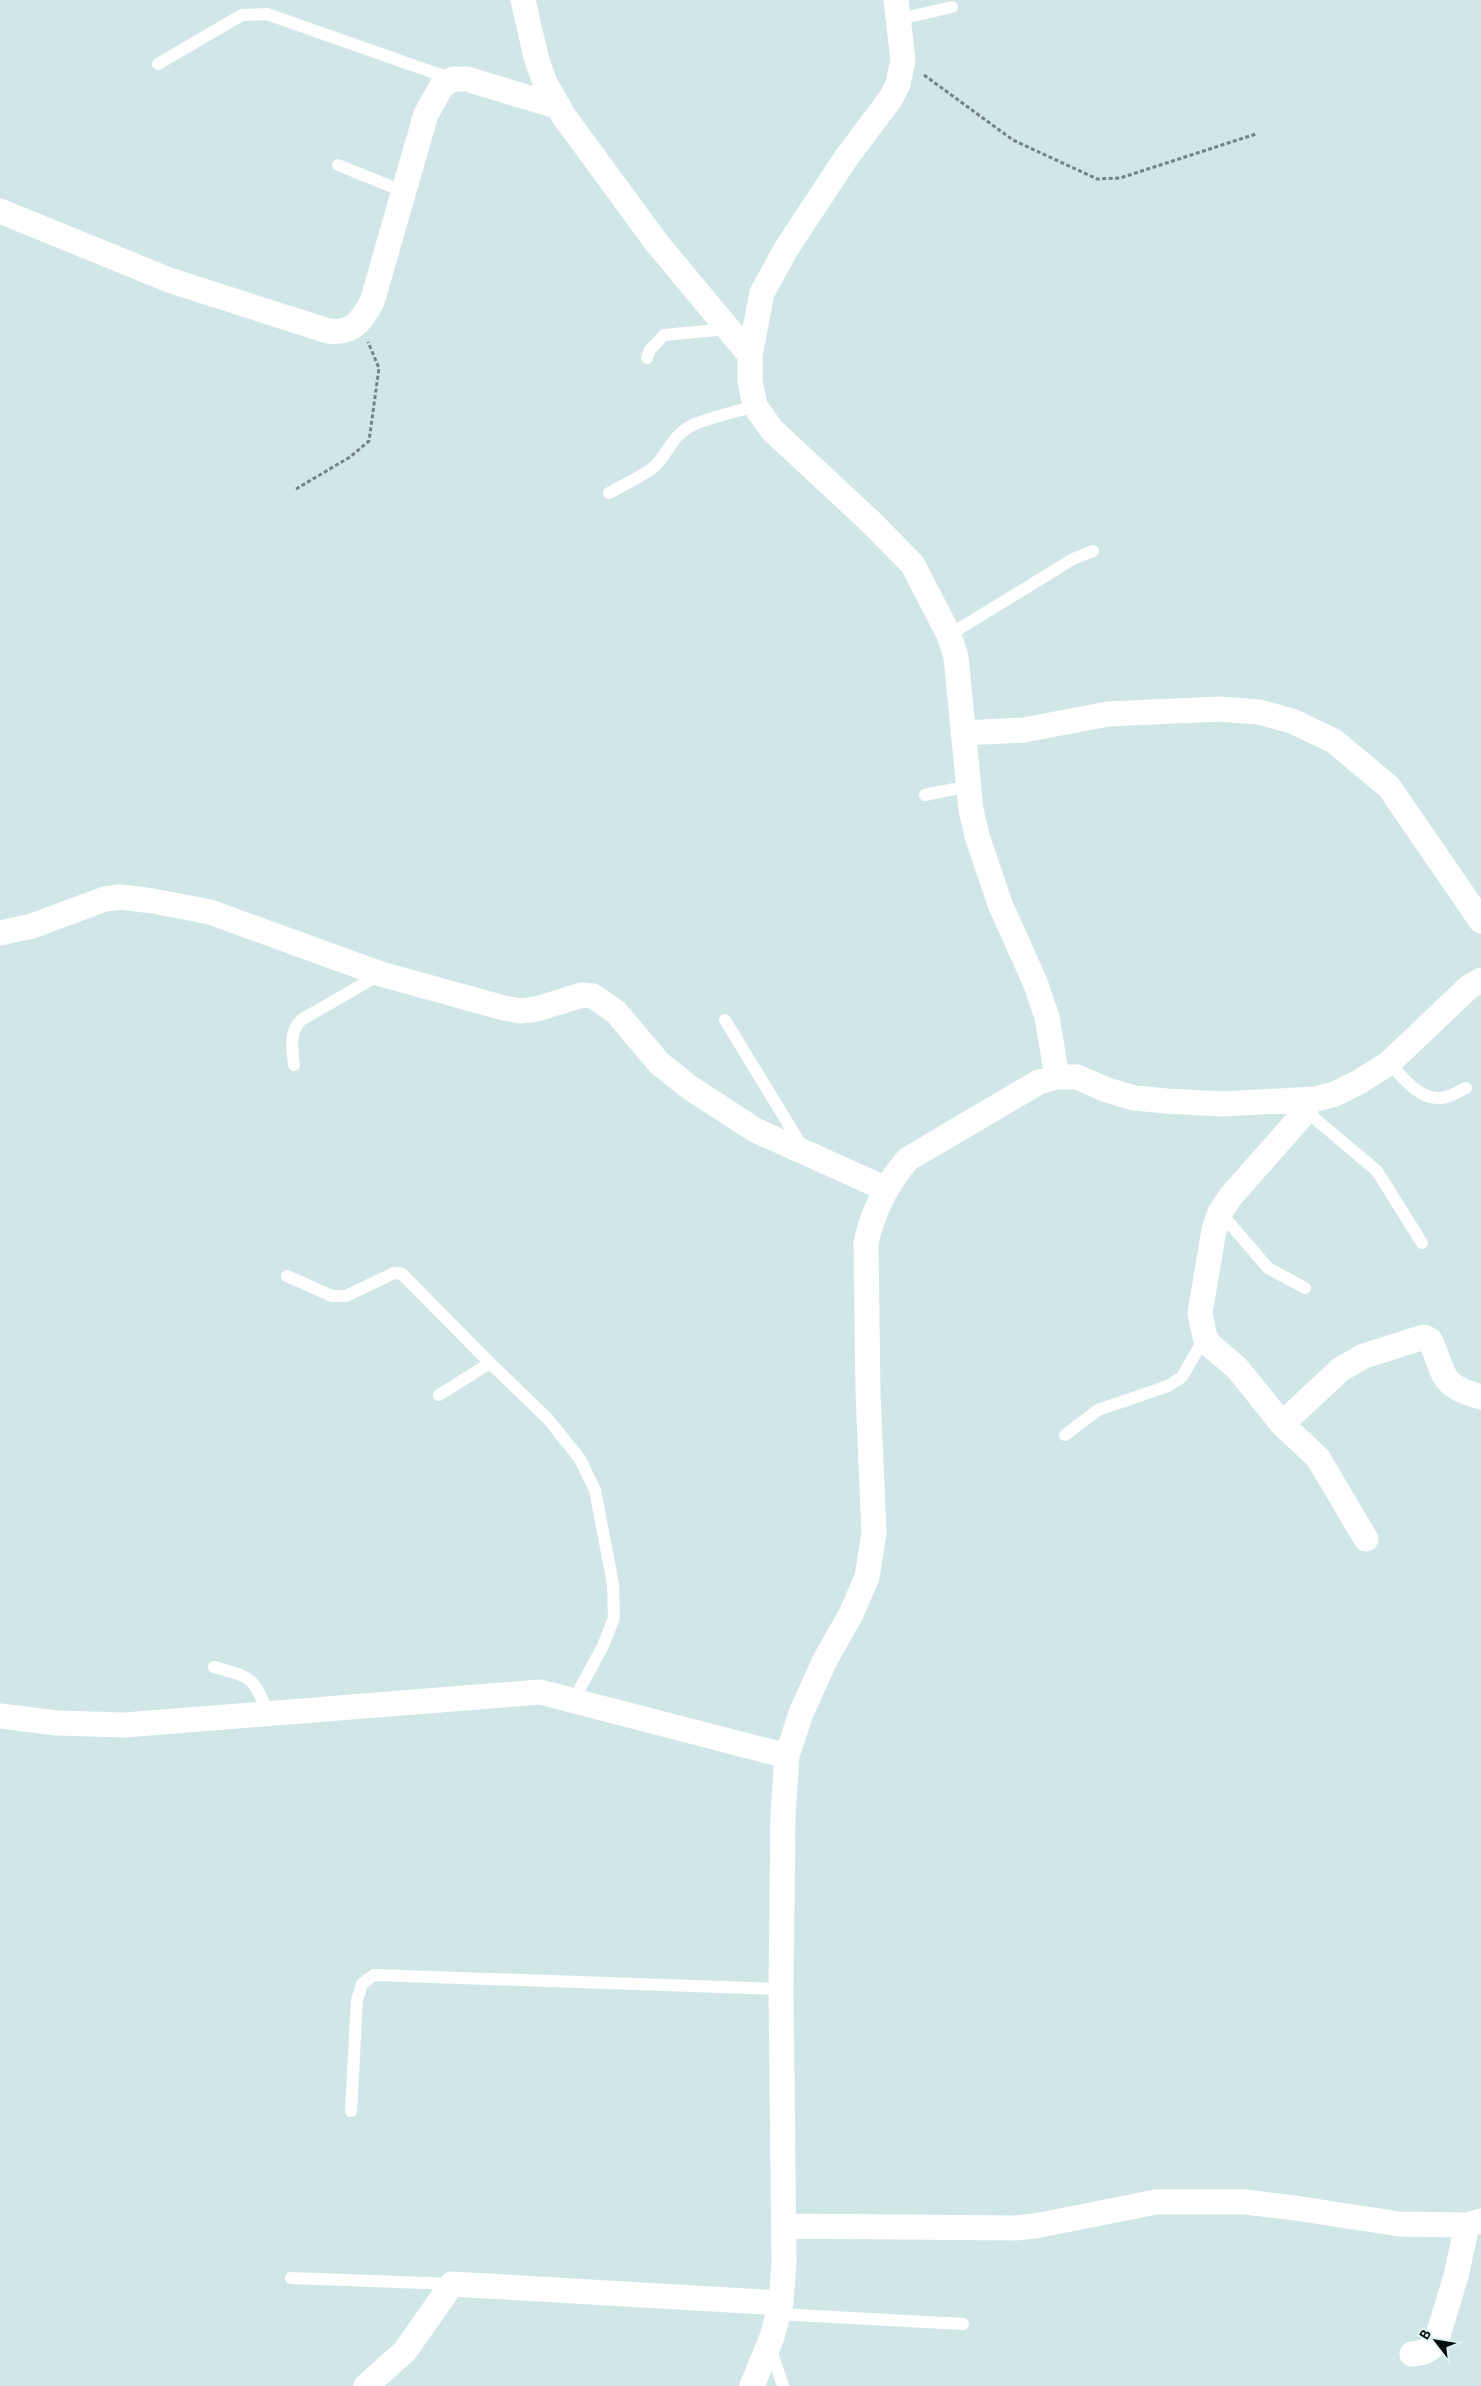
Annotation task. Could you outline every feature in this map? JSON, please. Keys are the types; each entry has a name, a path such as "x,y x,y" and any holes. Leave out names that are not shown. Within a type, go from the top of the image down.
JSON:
{"street":[{"path":"523,0 539,66 545,83 559,107 656,242 750,355"},
{"path":"898,10 903,60 898,84 891,98 840,166 786,249 762,293 750,355 750,381 755,406 772,430 873,524 913,565 949,635 956,657 969,786 978,839 1000,904 1035,982 1047,1017 1057,1077"},
{"path":"0,211 169,280 319,328 341,333 356,325 372,302 426,114 443,84 454,79 467,79 559,107"},
{"path":"963,733 1024,730 1108,714 1210,710 1259,712 1292,721 1334,741 1389,788 1481,921"},
{"path":"0,933 32,926 105,899 121,897 210,912 381,974 520,1010 537,1008 582,995 594,996 616,1012 654,1058 670,1073 755,1130 886,1189"},
{"path":"752,2386 769,2344 780,2308 784,2262 781,1988 783,1814 786,1756 801,1713 825,1660 851,1614 867,1577 874,1533 868,1393 866,1243 870,1222 892,1177 908,1159 1039,1082 1057,1077 1077,1077 1107,1090 1134,1098 1167,1102 1299,1106 1334,1094 1359,1082 1389,1063 1469,987 1481,980"},
{"path":"1299,1106 1230,1196 1220,1212 1214,1230 1200,1313 1205,1337 1217,1353 1237,1368 1282,1424 1318,1458 1366,1539"},
{"path":"1282,1424 1341,1369 1364,1356 1424,1337 1430,1340 1443,1375 1449,1384 1467,1393 1481,1397"},
{"path":"0,1716 57,1723 125,1725 540,1692 786,1756"},
{"path":"784,2226 1015,2228 1156,2202 1245,2202 1399,2224 1474,2223 1436,2342 1432,2348 1424,2352 1412,2354"},
{"path":"366,2386 405,2350 452,2284 780,2308"}],"lane":[{"path":"898,10 952,7"},
{"path":"158,64 242,15 267,14 454,79"},
{"path":"338,165 405,192"},
{"path":"647,358 650,350 664,335 728,329"},
{"path":"609,493 634,477 648,472 657,464 675,438 690,426 755,406"},
{"path":"949,635 1073,559 1093,551"},
{"path":"925,794 969,786"},
{"path":"294,1065 292,1042 294,1027 301,1020 381,974"},
{"path":"725,1020 807,1154"},
{"path":"1389,1063 1412,1087 1426,1095 1441,1098 1466,1088"},
{"path":"1299,1106 1377,1170 1422,1243"},
{"path":"1220,1212 1268,1268 1305,1288"},
{"path":"287,1276 332,1296 346,1296 394,1273 402,1274 548,1419 580,1459 595,1490 613,1584 614,1618 604,1646 573,1701"},
{"path":"1065,1435 1098,1410 1168,1386 1182,1377 1205,1337"},
{"path":"439,1395 490,1363"},
{"path":"214,1667 248,1677 258,1690 268,1714"},
{"path":"351,2111 357,2000 362,1984 374,1975 781,1988"},
{"path":"290,2278 452,2284"},
{"path":"780,2308 963,2324"},
{"path":"769,2344 783,2386"}],"path":[{"path":"903,60 1013,140 1097,179 1120,178 1256,134"},
{"path":"296,489 350,457 369,441 379,368 370,346 356,325"}]}
